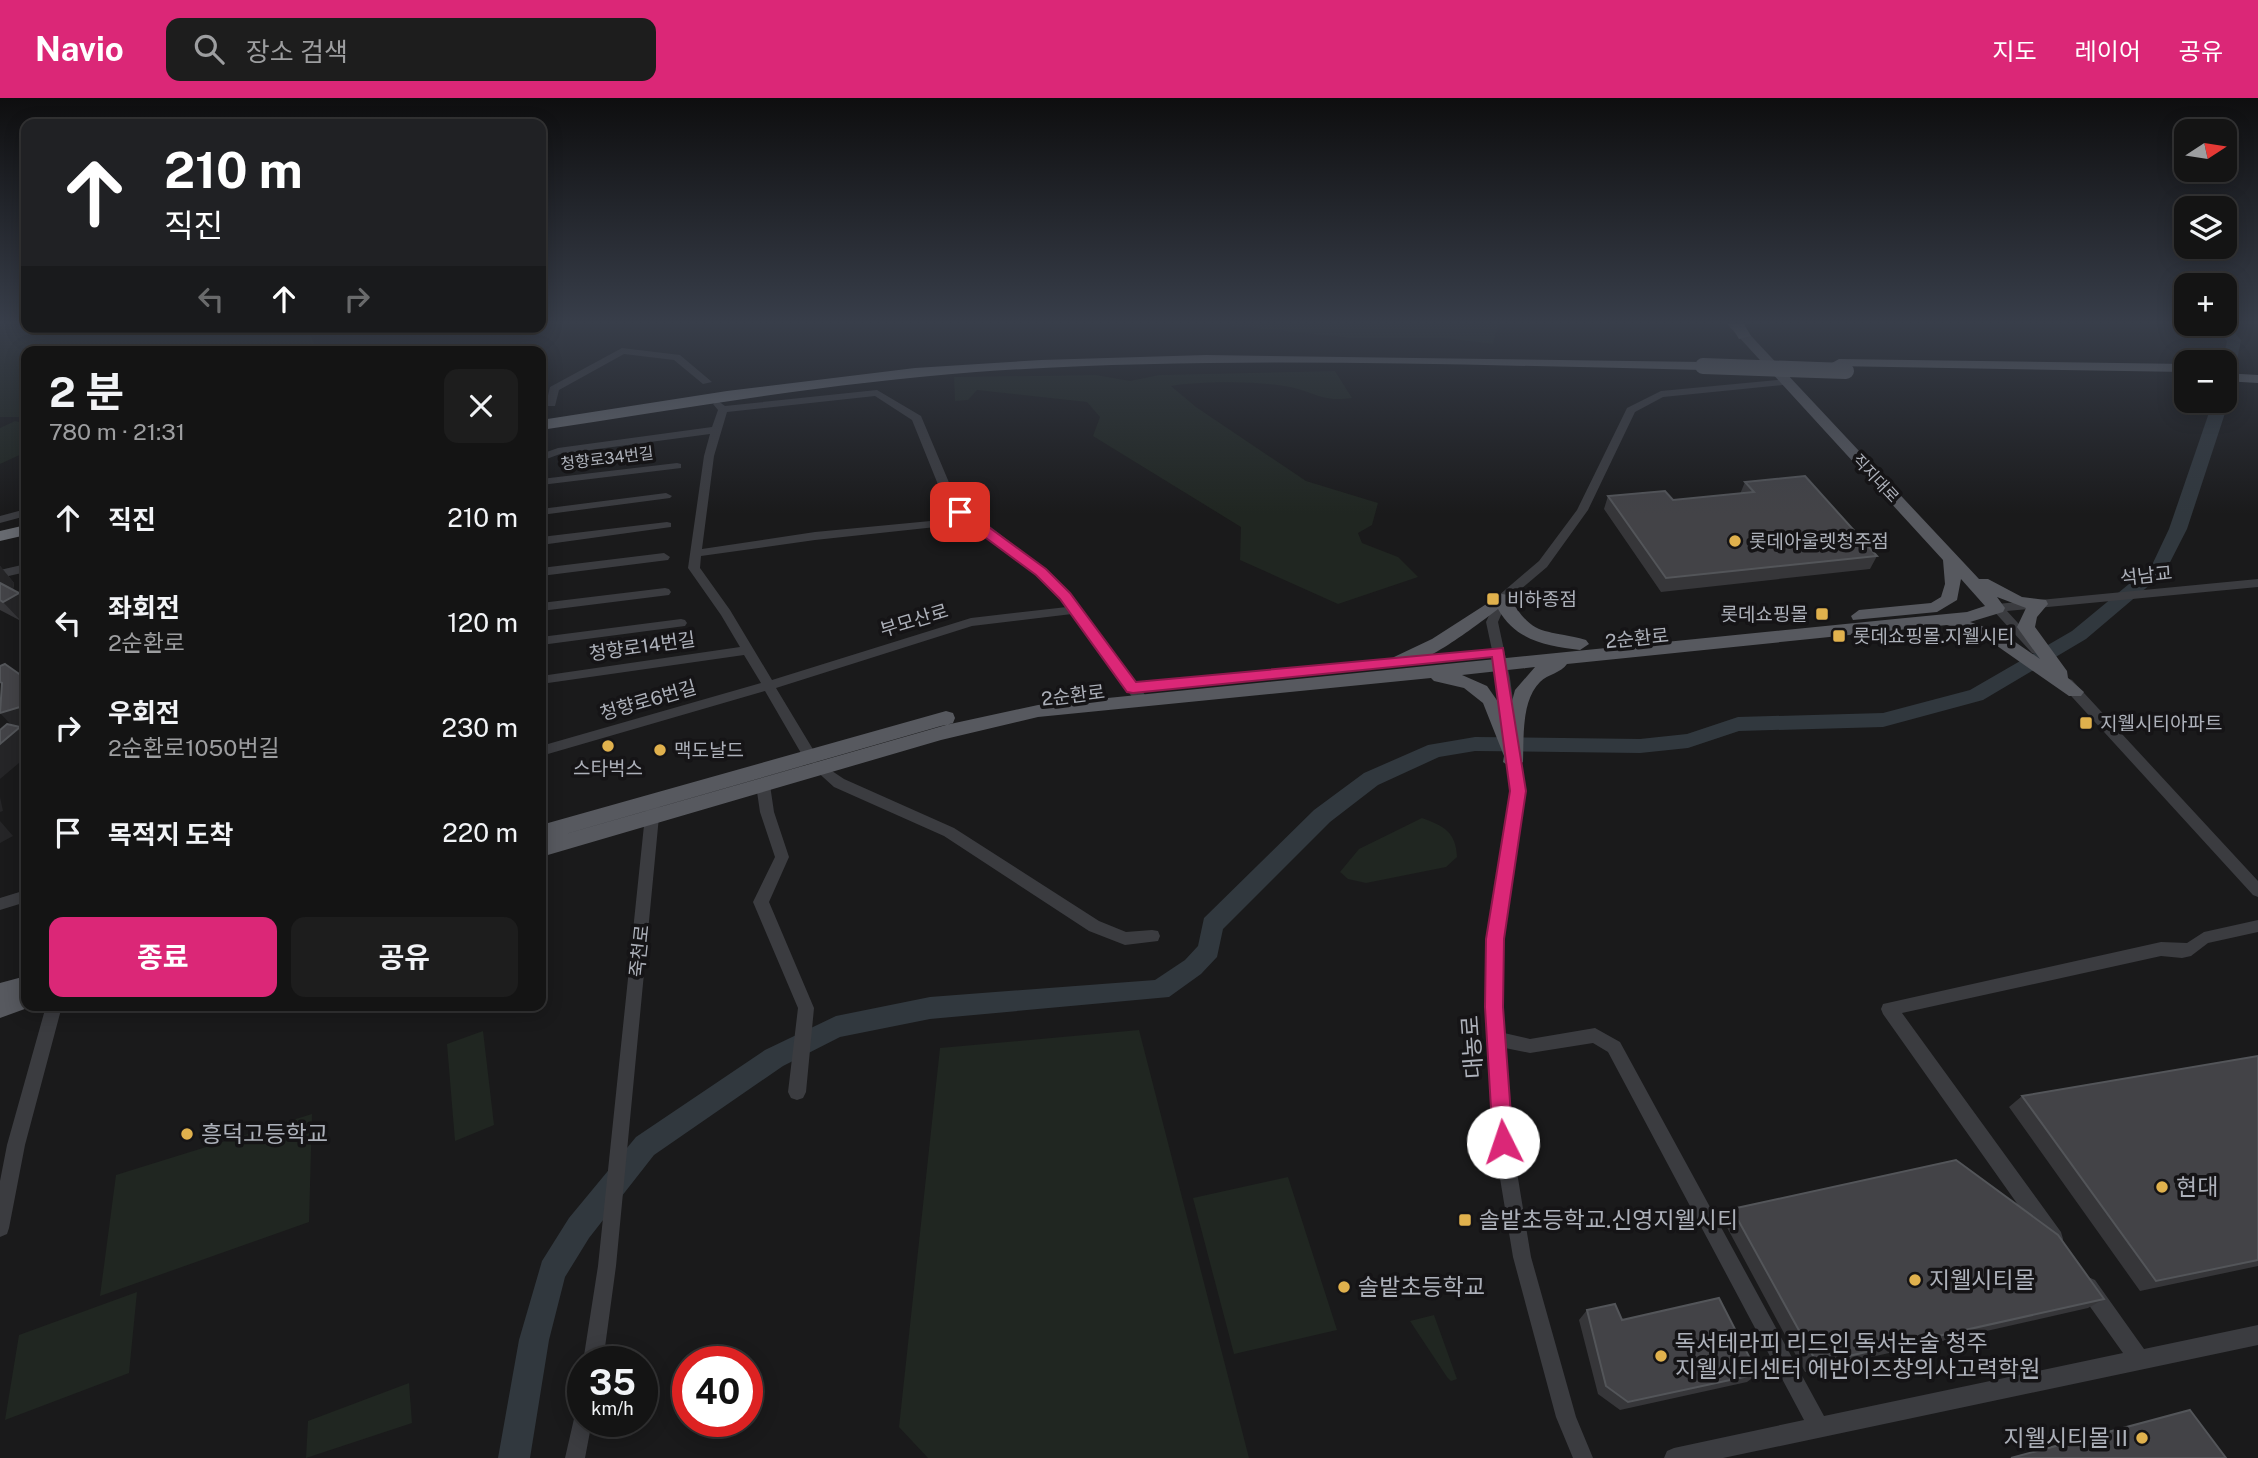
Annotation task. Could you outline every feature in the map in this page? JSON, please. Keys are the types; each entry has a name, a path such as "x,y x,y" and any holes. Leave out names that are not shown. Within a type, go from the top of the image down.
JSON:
{"highway":[{"path":"546,415 730,387"},
{"path":"546,424 791,387"},
{"path":"0,522 21,519"},
{"path":"0,536 21,531"}],"main road":[{"name":"직지대로","path":"1793,387 1997,608"},
{"path":"1951,558 2002,594 2019,602 2041,604"},
{"path":"1951,558 1953,584 1949,600 1934,614 2020,638 2070,686"},
{"path":"1393,668 1489,616 1502,599 1513,621 1534,636 1580,643"},
{"path":"2020,638 2026,620 2041,604"},
{"name":"2순환로","path":"1500,657 1580,643 1997,608"},
{"name":"2순환로","path":"546,847 653,808 815,762 1038,710 1136,693 1500,657 1633,652 1934,614"},
{"path":"2020,638 2045,671 2070,686"},
{"path":"1513,762 1508,708 1527,682 1539,671 1566,662 1633,652"},
{"path":"1393,668 1462,680 1508,708"},
{"name":"2순환로","path":"546,832 763,785 815,762"},
{"path":"0,993 21,987"},
{"path":"0,1007 21,1001"}],"street":[{"path":"551,404 555,387"},
{"path":"1502,599 1558,547 1582,510 1632,410 1661,394 1730,387"},
{"path":"1136,693 1076,610 1041,572 974,519 960,512 947,492 917,418 877,393 720,406 717,430 709,456 694,568 748,649 767,686 815,762 839,783 950,832 1094,926 1125,939 1152,936"},
{"path":"546,456 558,451 717,430"},
{"name":"청향로34번길","path":"546,481 677,466"},
{"path":"546,511 666,496"},
{"path":"0,522 21,514"},
{"path":"697,553 815,536 974,519"},
{"path":"546,540 667,525"},
{"path":"546,571 664,557"},
{"path":"0,573 21,569"},
{"name":"석남교","path":"2041,604 2256,584"},
{"path":"546,606 665,592"},
{"name":"2순환로","path":"1997,608 2041,604"},
{"name":"직지대로","path":"1997,608 2020,638"},
{"name":"부모산로","path":"767,686 971,622 1076,610"},
{"path":"1489,616 1500,657 1508,708"},
{"path":"546,640 681,623"},
{"name":"청향로14번길","path":"546,679 748,649"},
{"name":"청향로6번길","path":"546,750 767,686"},
{"path":"2070,686 2258,891"},
{"name":"대농로","path":"1513,762 1518,791 1495,939 1496,1038 1503,1142 1522,1256 1566,1417 1583,1458"},
{"path":"763,785 767,811 782,857 761,902 806,1008 797,1093"},
{"name":"죽천로","path":"595,1346 607,1266 653,808"},
{"path":"0,911 13,900"},
{"path":"2140,1360 1889,1009 2161,949 2192,949 2204,938 2258,926"},
{"path":"0,1228 16,1145 53,1011"},
{"path":"1496,1038 1530,1046 1595,1035 1614,1047 1819,1427"},
{"path":"1674,1458 2258,1335"},
{"path":"575,1458 579,1437"}],"shaded area":[{"path":"0,387 21,387 21,417 0,417"},
{"path":"954,387 1173,387 1196,407 1306,481 1378,503 1372,525 1358,533 1362,543 1398,557 1418,577 1338,604 1240,560 1241,527 1093,436 1100,417 1087,402 977,390 968,400 955,401"},
{"path":"1292,387 1345,387 1352,398 1326,398"},
{"path":"15,421 21,423 21,454 0,464 0,428"},
{"path":"1422,818 1442,827 1454,841 1457,857 1446,867 1366,883 1348,879 1340,872 1359,849"},
{"path":"1139,1030 1249,1458 928,1458 899,1427 940,1048"},
{"path":"483,1031 494,1125 455,1141 447,1044"},
{"path":"312,1114 309,1222 100,1296 116,1175"},
{"path":"1288,1177 1337,1330 1234,1354 1193,1198"},
{"path":"137,1292 129,1373 5,1420 19,1335"},
{"path":"1434,1315 1457,1379 1451,1381 1410,1321"},
{"path":"409,1383 412,1423 306,1458 308,1421"}],"building":[{"name":"롯데아울렛청주점","path":"1805,476 1877,556 1666,578 1608,496 1665,491 1673,500 1754,492 1745,482"},
{"path":"0,583 19,593 3,602 0,600"},
{"path":"5,664 21,675 21,692 20,707 0,713 2,683 0,666"},
{"path":"7,724 20,727 0,744 0,730"},
{"name":"현대","path":"2258,1056 2258,1260 2156,1281 2022,1096"},
{"name":"지웰시티몰","path":"1956,1160 2058,1235 2104,1299 1817,1363 1732,1209"},
{"name":"독서테라피 리드인 독서논술 청주 지웰시티센터 에반이즈창의사고력학원","path":"1719,1298 1758,1374 1628,1402 1606,1386 1587,1310 1615,1304 1622,1320"},
{"name":"지웰시티몰 II","path":"2190,1410 2226,1458 2011,1458"}],"waterway":[{"path":"514,1458 534,1340 552,1271 579,1228 645,1146 774,1058 836,1027 930,1008 1160,990 1193,967 1209,950 1212,925 1322,816 1371,779 1435,750 1475,744 1640,746 1688,741 1738,724 1883,720 1976,695 2079,635 2159,568 2178,529 2217,413"}],"place":[{"name":"롯데아울렛청주점","path":"1735,541"},
{"name":"비하종점","path":"1493,599"},
{"name":"롯데쇼핑몰","path":"1822,614"},
{"name":"롯데쇼핑몰.지웰시티","path":"1839,636"},
{"name":"지웰시티아파트","path":"2086,723"},
{"name":"스타벅스","path":"608,746"},
{"name":"맥도날드","path":"660,750"},
{"name":"흥덕고등학교","path":"187,1134"},
{"name":"현대","path":"2162,1187"},
{"name":"솔밭초등학교.신영지웰시티","path":"1465,1220"},
{"name":"지웰시티몰","path":"1915,1280"},
{"name":"솔밭초등학교","path":"1344,1287"},
{"name":"독서테라피 리드인 독서논술 청주 지웰시티센터 에반이즈창의사고력학원","path":"1661,1356"},
{"name":"지웰시티몰 II","path":"2142,1438"}],"route":[{"path":"960,512 974,519 1041,572 1065,596 1133,688 1498,652 1502,663 1518,791 1518,811 1495,939 1494,1007 1503,1142"}]}
